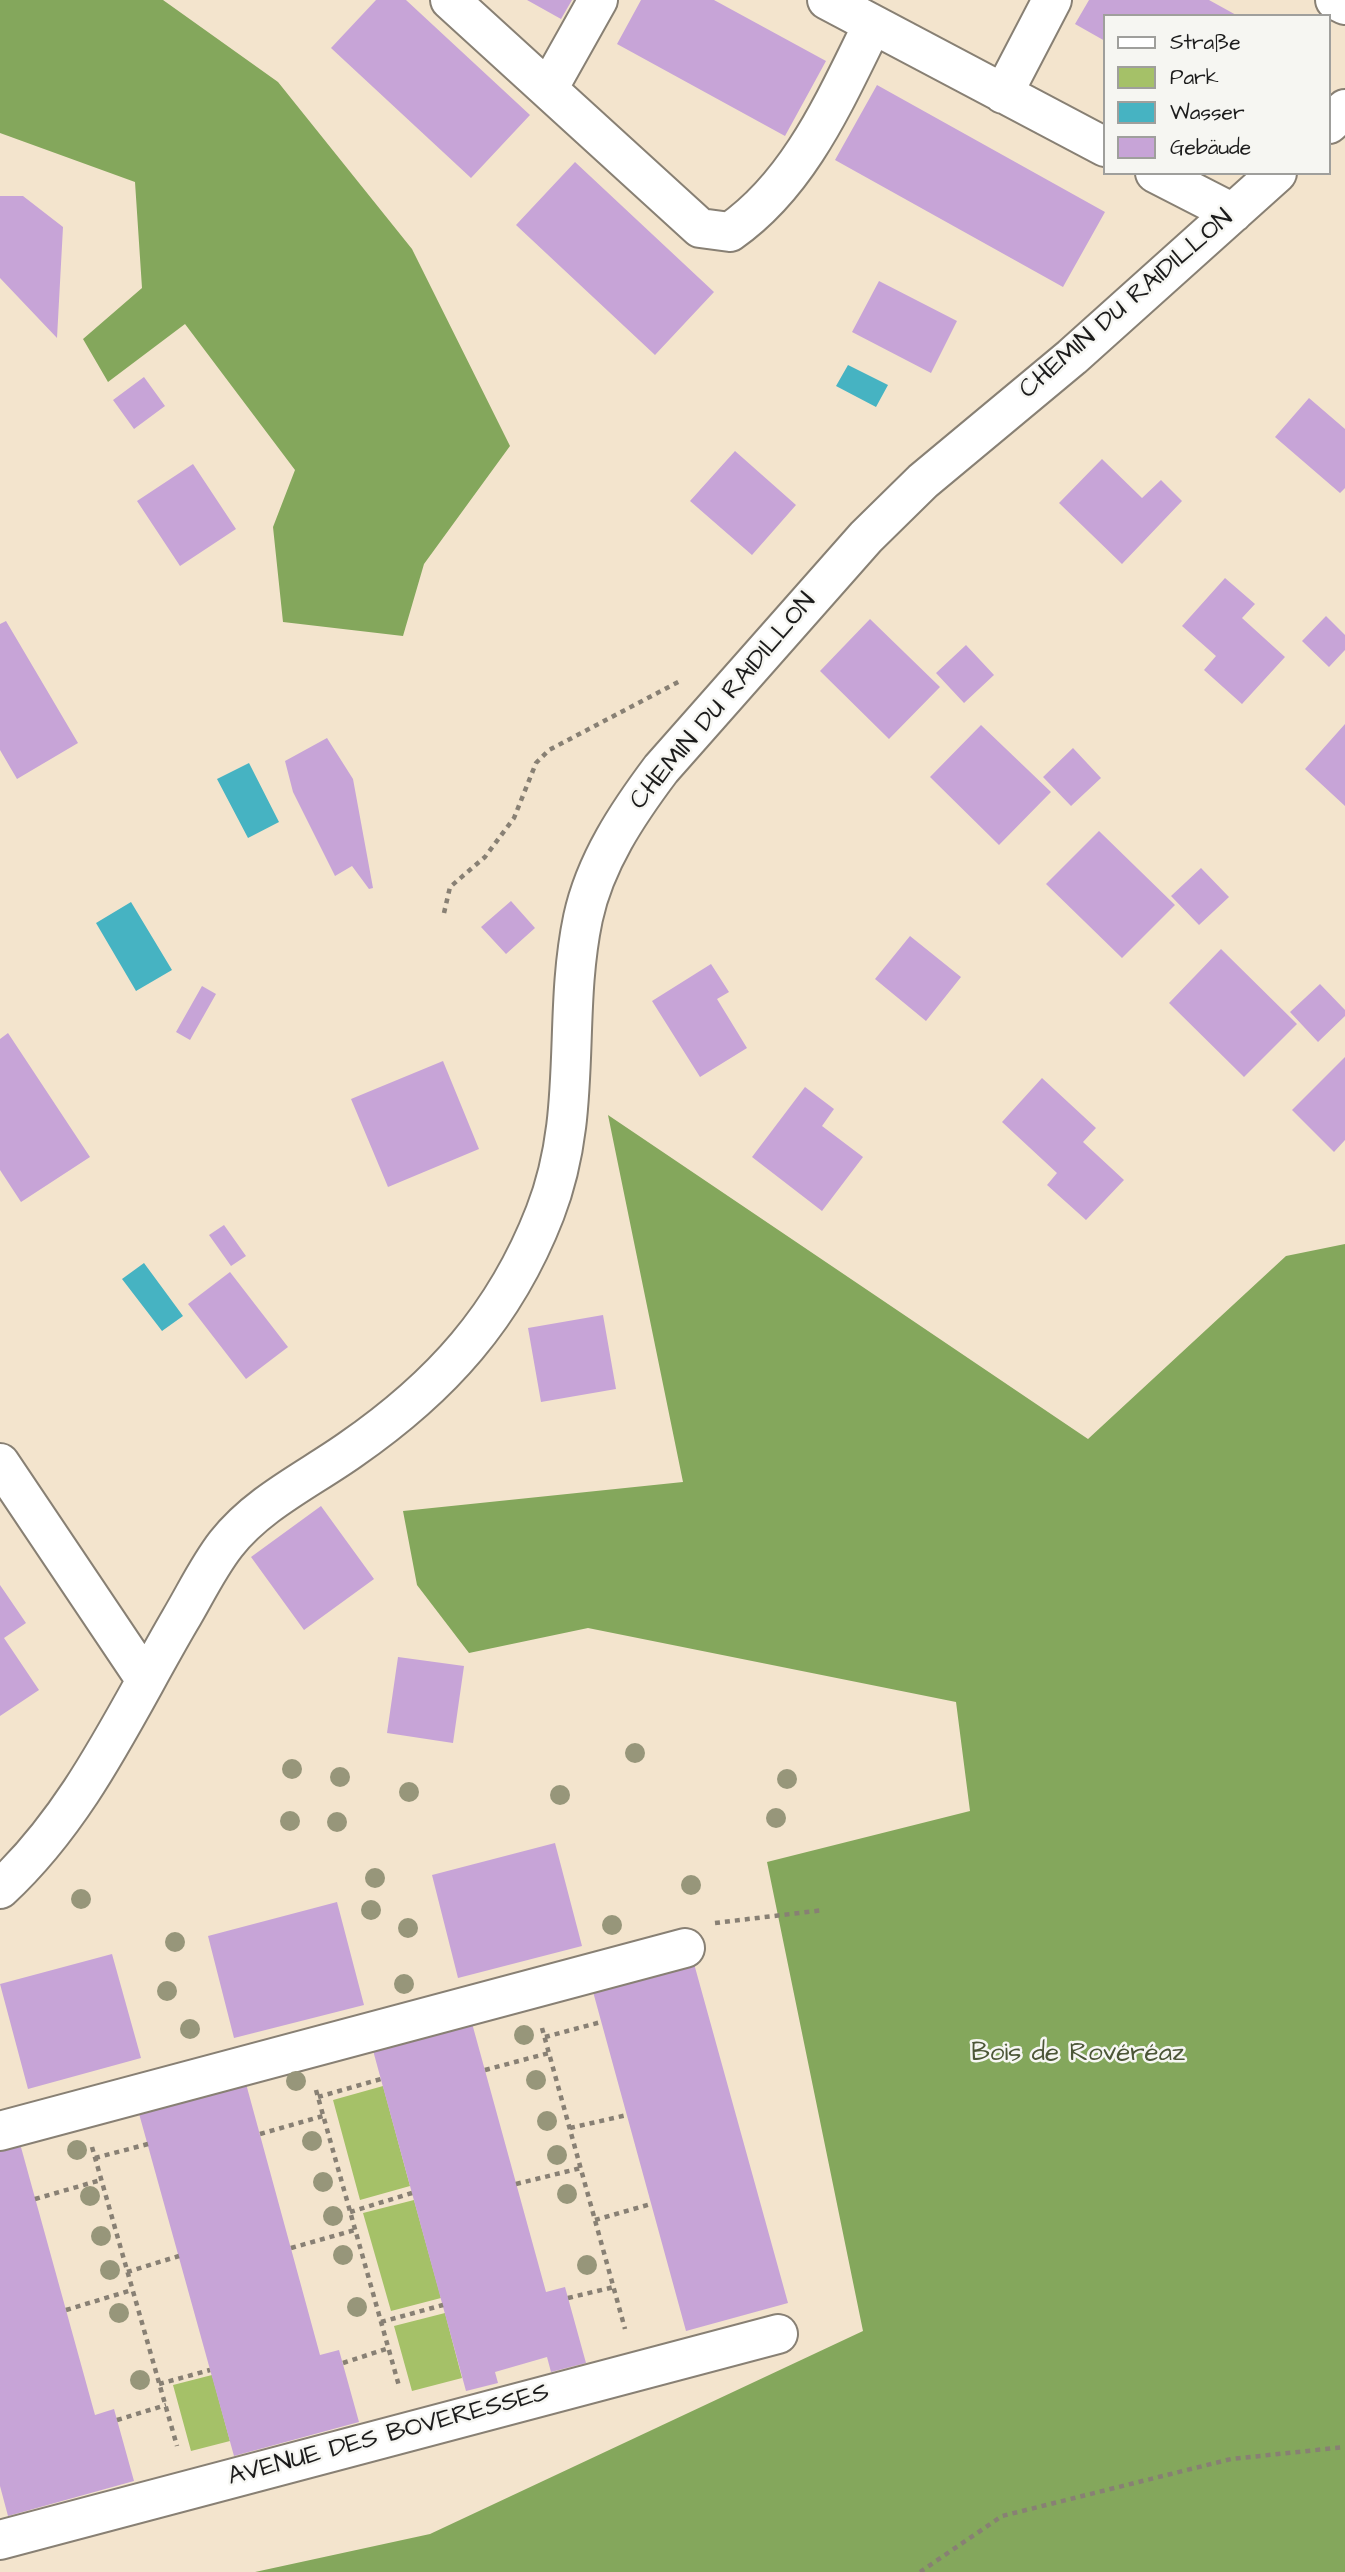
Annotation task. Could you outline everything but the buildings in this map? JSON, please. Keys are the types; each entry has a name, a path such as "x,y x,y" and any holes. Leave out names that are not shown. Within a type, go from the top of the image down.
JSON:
{"street":[{"path":"450,0 700,228 730,232 755,215 814,142 872,26"},
{"path":"548,89 598,0"},
{"path":"827,0 1104,146"},
{"path":"1003,94 1052,0"},
{"path":"1335,0 1345,5"},
{"path":"1331,122 1345,109"},
{"path":"1159,175 1233,213"},
{"name":"CHEMIN DU RAIDILLON","path":"145,1679 227,1543 286,1492 351,1450 433,1385 491,1318 515,1280 546,1210 566,1133 572,1082 577,951 584,914 597,876 615,837 637,801 866,537 923,481 1072,357 1274,175"},
{"path":"0,1463 145,1679 72,1810 29,1863 0,1889"},
{"path":"0,2132 685,1948"},
{"name":"AVENUE DES BOVERESSES","path":"0,2540 778,2334"}],"path":[{"path":"444,913 450,887 485,857 514,818 536,763 549,750 710,665 737,683"},
{"path":"685,1948 717,1920 824,1910"},
{"path":"532,1990 625,2329"},
{"path":"545,2037 601,2022"},
{"name":"AVENUE DES BOVERESSES","path":"305,2051 399,2386"},
{"path":"485,2070 549,2053"},
{"path":"318,2097 381,2079"},
{"path":"81,2110 177,2446"},
{"path":"570,2129 626,2115"},
{"path":"260,2134 323,2116"},
{"path":"95,2158 148,2144"},
{"path":"516,2184 581,2168"},
{"path":"35,2199 101,2180"},
{"path":"350,2211 412,2193"},
{"path":"595,2220 652,2204"},
{"path":"291,2248 355,2230"},
{"path":"127,2272 179,2256"},
{"path":"568,2298 614,2287"},
{"path":"66,2310 132,2290"},
{"path":"381,2322 443,2305"},
{"path":"343,2362 389,2348"},
{"path":"159,2384 210,2370"},
{"path":"117,2420 166,2405"},
{"path":"920,2572 1002,2516 1231,2459 1345,2447"}],"green space":[{"path":"0,0 163,0 278,82 412,249 510,446 424,564 403,636 283,622 273,527 295,470 185,324 108,382 83,339 142,288 135,182 0,133"},
{"name":"Bois de Rovéréaz","path":"608,1115 1088,1439 1286,1256 1345,1244 1345,2572 255,2572 430,2534 863,2331 767,1862 970,1811 956,1702 588,1628 469,1653 417,1585 403,1511 683,1482"},
{"path":"383,2086 410,2186 360,2200 333,2100"},
{"path":"414,2200 441,2298 391,2311 363,2213"},
{"path":"445,2313 462,2378 412,2391 394,2326"},
{"path":"212,2375 230,2441 191,2451 173,2385"}],"water":[{"path":"848,365 888,385 876,407 836,386"},
{"path":"249,763 279,822 248,838 217,779"},
{"path":"131,902 172,970 136,991 96,923"},
{"path":"144,1263 183,1316 162,1331 122,1279"}]}
